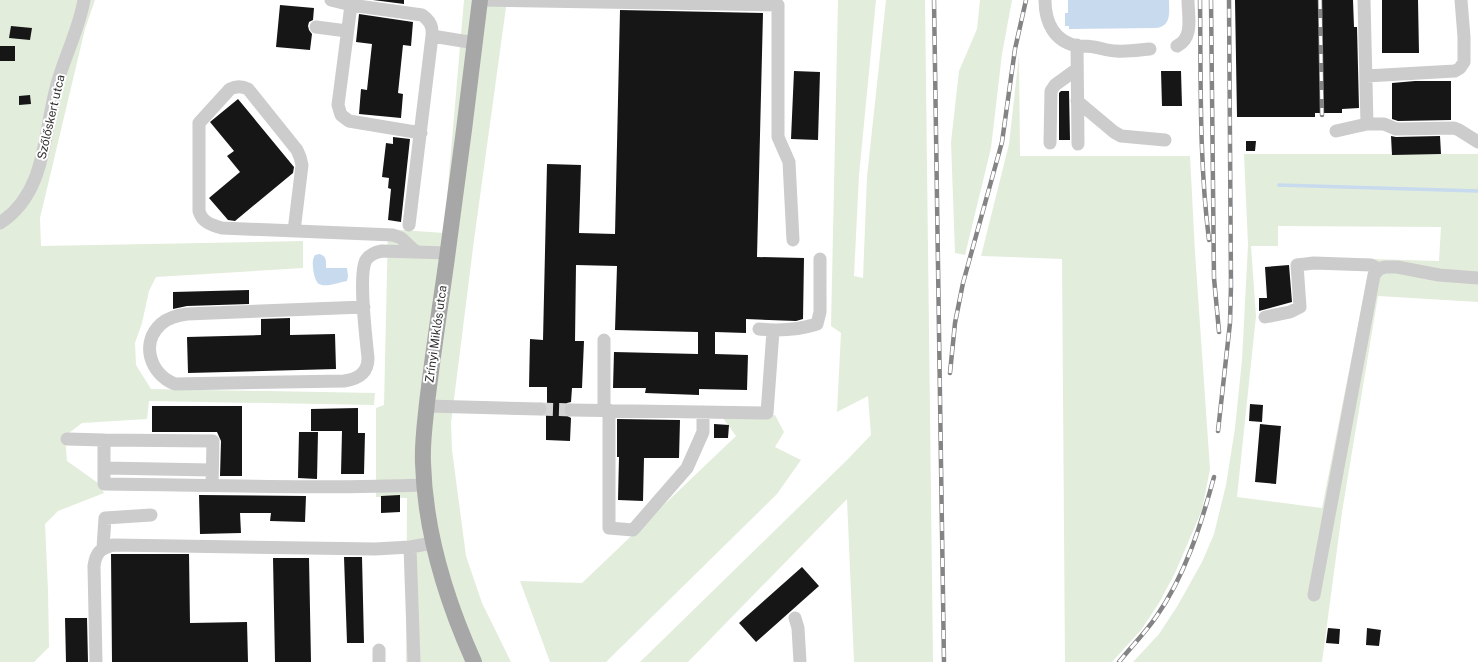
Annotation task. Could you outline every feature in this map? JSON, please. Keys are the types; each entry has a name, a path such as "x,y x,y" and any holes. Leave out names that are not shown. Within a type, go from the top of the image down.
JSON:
{"main road":[{"name":"Zrínyi Miklós utca","path":"474,662 442,580 433,542 424,486 423,462 427,406 480,0"}],"street":[{"name":"Szőlőskert utca","path":"0,223 17,208 29,194 37,177 58,81 74,40 84,0"},
{"path":"331,0 351,5 422,15 430,23 433,29 421,133 408,225"},
{"path":"480,0 778,5 778,137 789,162 793,240"},
{"path":"1045,0 1046,18 1054,32 1068,42 1077,46 1117,51 1150,49"},
{"path":"1177,46 1183,43 1187,37 1188,0"},
{"path":"1364,0 1367,124"},
{"path":"1366,76 1455,71 1460,68 1464,62 1464,37 1461,0"},
{"path":"351,5 338,105 341,115 349,121 421,133"},
{"path":"316,27 347,31"},
{"path":"432,36 475,43"},
{"path":"1077,46 1078,144"},
{"path":"1050,143 1051,91 1055,85 1077,69"},
{"path":"294,231 302,164 300,156 297,150 248,89 245,87 234,86 199,123 200,217 211,226 222,228 294,231 393,235 401,238 416,252"},
{"path":"1077,101 1114,132 1121,136 1165,140"},
{"path":"1336,131 1367,124 1384,124 1396,129 1454,128 1478,142"},
{"path":"364,307 180,315 167,320 158,328 150,343 151,362 169,382 175,384 260,384 352,380 360,375 368,365 362,275 365,262 370,256 382,251 448,253"},
{"path":"759,330 773,331 802,328 817,324 820,312 820,259"},
{"path":"1265,317 1290,312 1300,307 1297,265 1314,263 1371,265 1379,269 1397,267 1439,275 1478,278"},
{"path":"1314,595 1372,279 1379,269"},
{"path":"571,410 767,413 773,331"},
{"path":"604,340 609,528 633,530 686,468 703,432 703,412"},
{"path":"427,406 540,409"},
{"path":"67,439 213,441 212,485"},
{"path":"104,440 104,484 377,487 424,486"},
{"path":"104,468 212,470"},
{"path":"103,548 105,518 151,515"},
{"path":"96,662 94,566 96,556 103,548 113,545 375,549 410,547 433,542"},
{"path":"410,547 414,662"},
{"path":"794,618 798,628 800,662"}],"green space":[{"path":"0,0 95,0 85,29 40,218 41,246 303,241 303,268 156,277 149,291 142,323 135,343 136,365 151,389 375,393 374,405 149,401 147,419 82,423 65,436 67,461 98,483 104,493 58,511 45,524 49,647 34,662 0,662"},
{"path":"464,0 507,0 474,240 451,423 452,450 466,556 482,603 511,662 406,662 407,498 376,497 376,408 384,405 388,229 444,233"},
{"path":"838,0 876,0 859,175 854,276 863,278 867,177 886,0 925,0 933,662 854,662 847,499 688,662 640,662 871,435 868,396 837,412 841,333 831,326"},
{"path":"980,0 1012,0 1002,54 991,148 965,255 955,253 951,142 959,71 977,29"},
{"path":"1019,55 1020,156 1190,156 1210,469 1202,510 1175,573 1159,603 1141,630 1112,662 1065,662 1062,259 981,256 1009,144"},
{"path":"1244,154 1478,154 1478,302 1378,296 1342,512 1322,662 1133,662 1159,634 1178,605 1202,562 1214,534 1226,485 1235,428 1242,360 1248,245","holes":["1278,226 1441,227 1439,261 1371,259 1322,508 1237,497 1256,316 1251,246 1278,246"]},
{"path":"775,415 784,432 775,447 801,460 777,494 606,662 550,662 520,581 582,583 736,436 723,418"}],"water":[{"path":"1068,0 1169,0 1169,14 1165,24 1156,28 1069,29 1069,26 1065,26 1065,13 1068,13"},
{"path":"319,254 325,257 326,268 347,268 347,281 329,285 319,284 314,275 313,259 315,255"}],"building":[{"path":"373,0 404,0 404,4"},
{"path":"1235,0 1353,0 1354,27 1357,27 1359,108 1342,109 1342,113 1315,113 1315,117 1237,117"},
{"path":"1382,0 1418,0 1419,53 1382,53"},
{"path":"280,5 314,8 313,20 309,22 308,26 312,34 310,50 276,47"},
{"path":"620,10 763,13 757,257 804,258 803,319 796,321 746,319 746,333 715,332 715,354 748,355 747,390 699,389 699,395 645,393 646,388 613,388 614,352 698,354 698,332 615,330 617,266 576,265 575,341 584,341 582,388 572,388 571,402 567,403 563,409 564,414 571,418 570,441 546,440 546,414 548,410 547,387 529,387 530,339 543,340 547,164 581,165 579,233 615,234"},
{"path":"359,14 413,22 411,46 403,45 398,93 403,94 401,118 359,114 361,89 367,90 372,44 356,42"},
{"path":"11,26 32,28 30,40 9,38"},
{"path":"0,46 15,46 15,61 0,61"},
{"path":"794,71 820,72 818,140 791,139"},
{"path":"1161,71 1181,71 1182,106 1162,106"},
{"path":"1415,81 1451,81 1451,120 1398,121 1392,119 1392,83"},
{"path":"1061,91 1069,91 1070,140 1059,140 1059,93"},
{"path":"30,95 31,104 19,105 19,96"},
{"path":"238,99 294,167 293,173 235,221 228,220 209,198 240,172 227,156 234,151 210,122"},
{"path":"1391,136 1440,136 1441,154 1392,155"},
{"path":"393,137 410,139 401,222 388,220 391,189 388,188 389,178 382,177 386,143 393,144"},
{"path":"1246,141 1256,141 1255,151 1246,151"},
{"path":"1289,265 1292,302 1259,311 1259,298 1267,298 1265,267"},
{"path":"249,290 249,304 187,306 173,309 173,292"},
{"path":"290,318 290,335 335,334 336,369 188,373 187,337 261,335 261,319"},
{"path":"1250,404 1263,405 1262,422 1249,421"},
{"path":"152,406 242,406 242,476 220,476 221,441 217,432 152,432"},
{"path":"358,408 358,433 365,433 364,474 341,474 342,431 311,431 311,409"},
{"path":"617,419 680,420 679,458 644,458 643,501 618,500 619,457 617,457"},
{"path":"714,424 729,425 728,438 714,438"},
{"path":"1260,424 1281,426 1276,484 1255,482"},
{"path":"299,432 318,432 317,479 298,478"},
{"path":"199,495 306,496 305,522 270,521 271,513 240,513 241,533 200,534"},
{"path":"400,495 400,512 381,513 381,496"},
{"path":"111,554 189,554 190,623 247,622 248,662 112,662"},
{"path":"344,557 362,557 364,643 347,643"},
{"path":"273,558 309,558 311,662 275,662"},
{"path":"802,567 819,586 756,642 739,623"},
{"path":"65,618 87,618 88,662 66,662"},
{"path":"1328,628 1340,629 1339,644 1326,643"},
{"path":"1367,628 1381,630 1379,646 1366,645"}],"waterway":[{"path":"1279,185 1478,191"}],"tunnel":[{"path":"540,409 571,410"}],"railway":[{"path":"934,0 944,662"},
{"path":"950,373 955,323 963,283 1002,142 1015,49 1026,0"},
{"path":"1200,0 1202,150 1209,240"},
{"path":"1211,0 1214,278 1219,332"},
{"path":"1218,431 1230,323 1231,286 1229,0"},
{"path":"1320,0 1322,115"},
{"path":"1119,662 1152,623 1175,585 1198,532 1214,477"}]}
